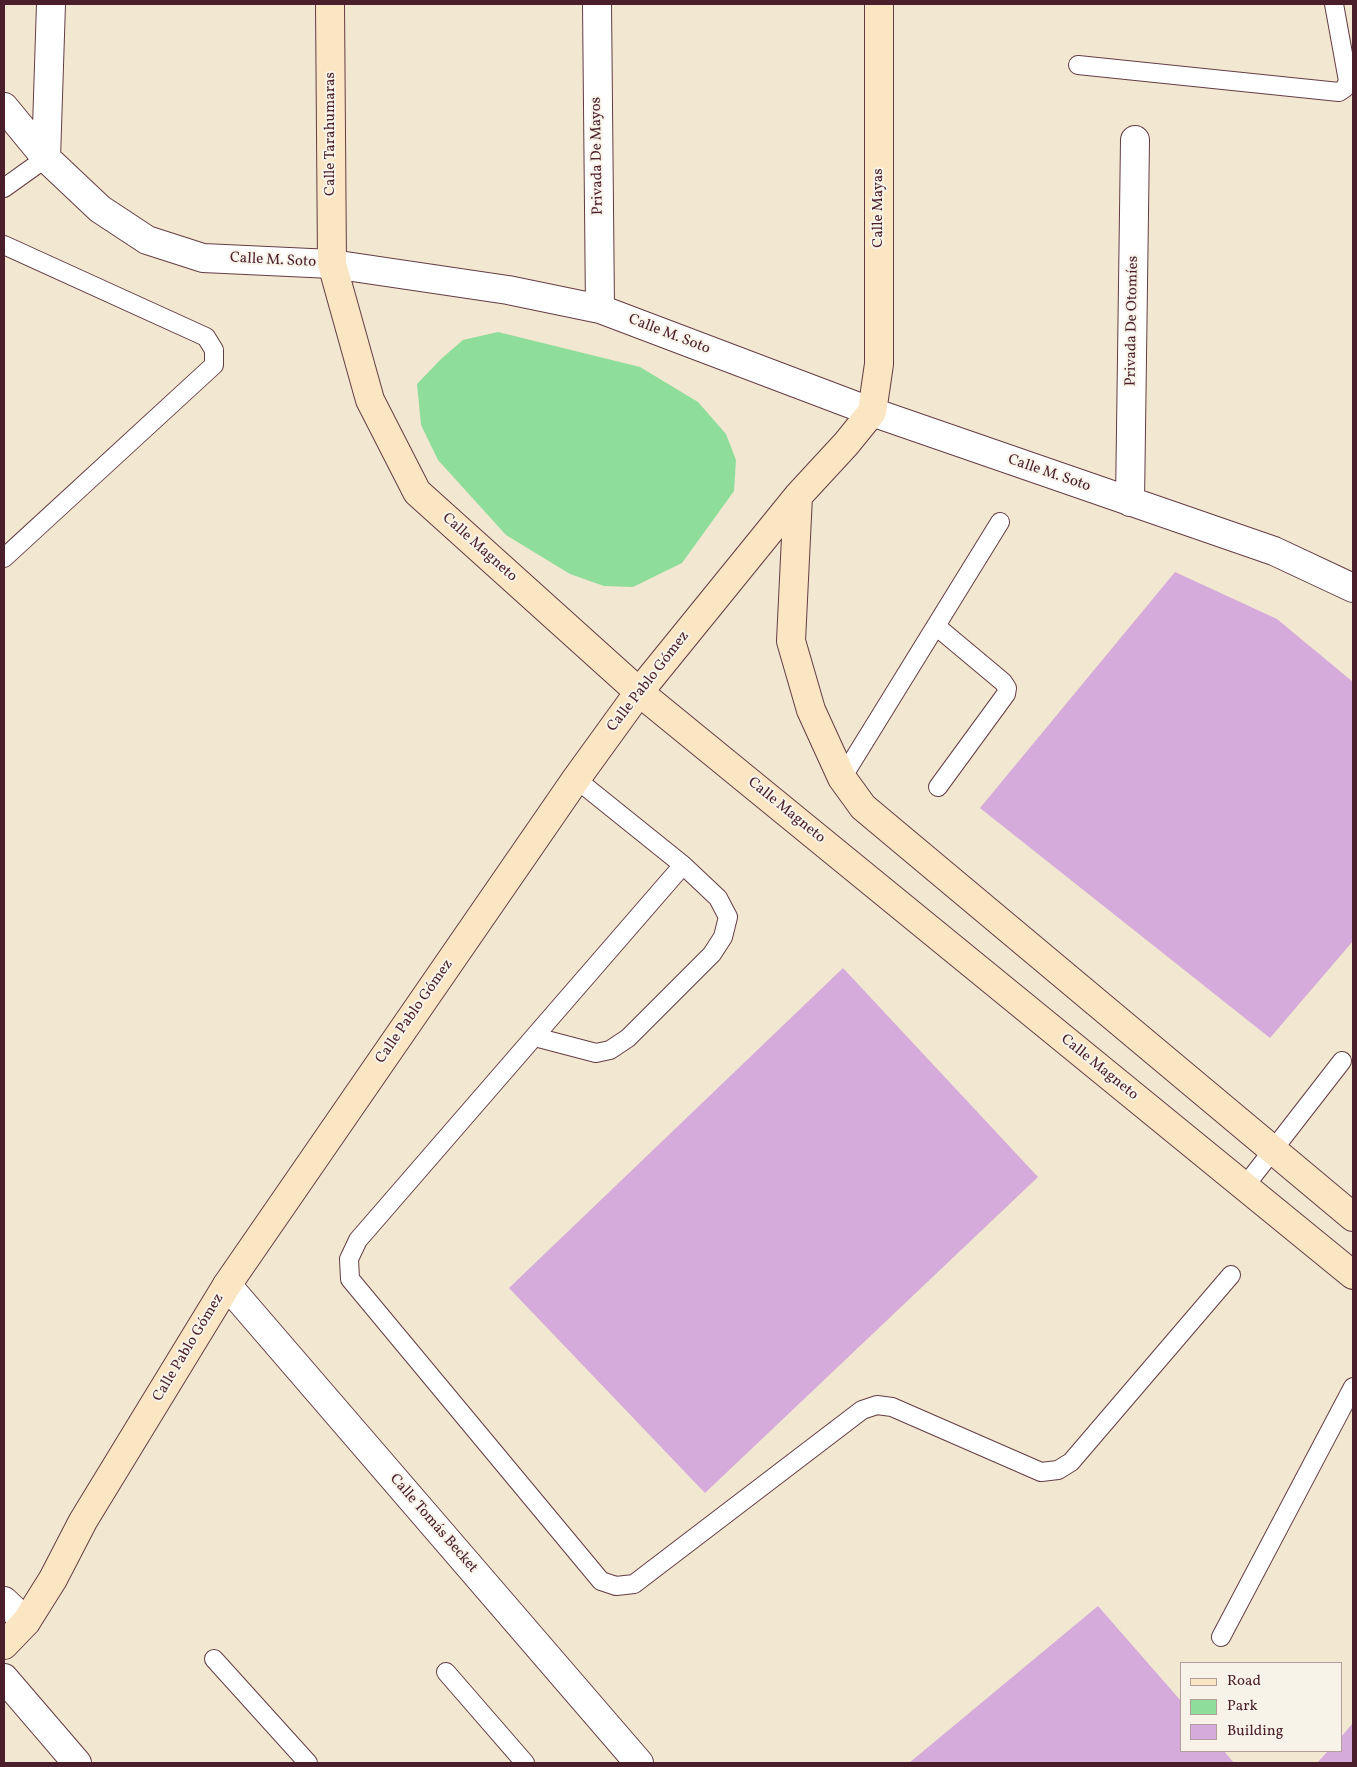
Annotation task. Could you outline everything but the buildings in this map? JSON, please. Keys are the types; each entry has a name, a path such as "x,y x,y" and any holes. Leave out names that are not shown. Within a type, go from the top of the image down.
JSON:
{"main road":[{"name":"Calle Tarahumaras","path":"330,4 332,264"},
{"name":"Calle Mayas","path":"872,412 879,364 878,4"},
{"name":"Calle Magneto","path":"332,264 370,400 417,492 639,692 1353,1275"},
{"name":"Calle Pablo Gómez","path":"4,1645 26,1622 53,1579 83,1521 227,1285 576,779 639,692 798,496 846,444 872,412"},
{"path":"798,496 791,641 811,710 842,778 863,807 1353,1217"}],"street":[{"path":"46,158 51,4"},
{"name":"Privada De Mayos","path":"597,4 600,309"},
{"name":"Calle M. Soto","path":"4,107 46,158 100,209 147,240 203,258 332,264 508,290 600,309 872,412 1274,551 1353,588"},
{"name":"Privada De Otomíes","path":"1130,502 1135,140"},
{"name":"Calle Tomás Becket","path":"227,1285 639,1763"},
{"path":"4,1601 26,1622"},
{"path":"4,1678 77,1763"}],"lane":[{"path":"1078,66 1339,92 1345,88 1348,81 1334,4"},
{"path":"4,188 46,158"},
{"path":"4,245 206,337 214,350 214,365 4,558"},
{"path":"842,778 1000,522"},
{"path":"936,626 1004,682 1007,688 1006,694 938,787"},
{"path":"535,1037 596,1053 610,1050 628,1038 712,954 723,937 728,917 718,898 683,865 576,779"},
{"path":"683,865 358,1240 349,1259 350,1279 601,1581 616,1586 634,1584 862,1410 877,1405 892,1407 1041,1472 1058,1470 1071,1462 1231,1275"},
{"path":"1245,1186 1342,1061"},
{"path":"1221,1637 1353,1387"},
{"path":"214,1660 308,1763"},
{"path":"446,1672 525,1763"}],"green space":[{"path":"498,332 640,367 698,402 726,434 736,460 734,491 682,563 633,587 604,586 570,574 506,535 438,460 421,425 417,384 463,340"}]}
